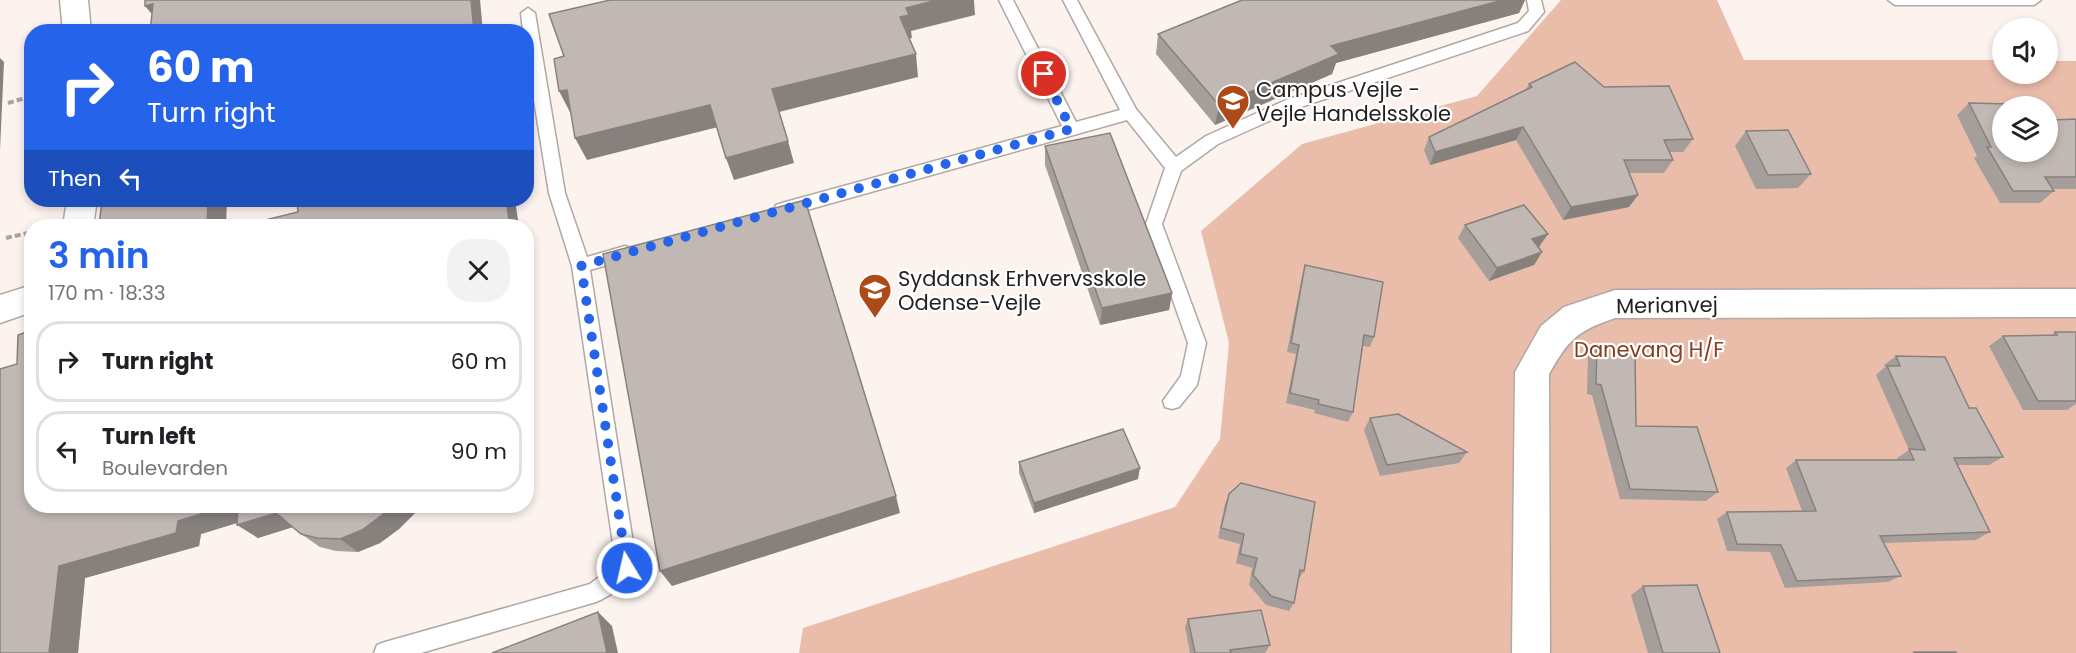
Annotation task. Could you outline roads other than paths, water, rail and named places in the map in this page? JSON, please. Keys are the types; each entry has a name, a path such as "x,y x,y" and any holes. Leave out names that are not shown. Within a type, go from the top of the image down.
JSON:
{"street":[{"path":"74,0 76,24"},
{"path":"0,309 24,301"},
{"name":"Merianvej","path":"1531,653 1532,372 1553,336 1576,317 1615,304 2076,303"}],"lane":[{"path":"1006,0 1071,129"},
{"path":"1070,0 1130,113 1174,167"},
{"path":"1172,401 1190,379 1197,343 1154,224 1174,167 1212,140 1292,104 1523,27 1536,12 1534,0"},
{"path":"1895,0 2034,0"},
{"path":"528,13 530,24"},
{"path":"385,653 596,592 627,568 581,266 557,193 534,50"},
{"path":"764,215 1130,113"},
{"path":"581,266 638,250"}],"place":[{"name":"Campus Vejle - Vejle Handelsskole","path":"1233,130"},
{"name":"Syddansk Erhvervsskole Odense-Vejle","path":"875,319"}],"park label":[{"name":"Danevang H/F","path":"1649,349"}]}
